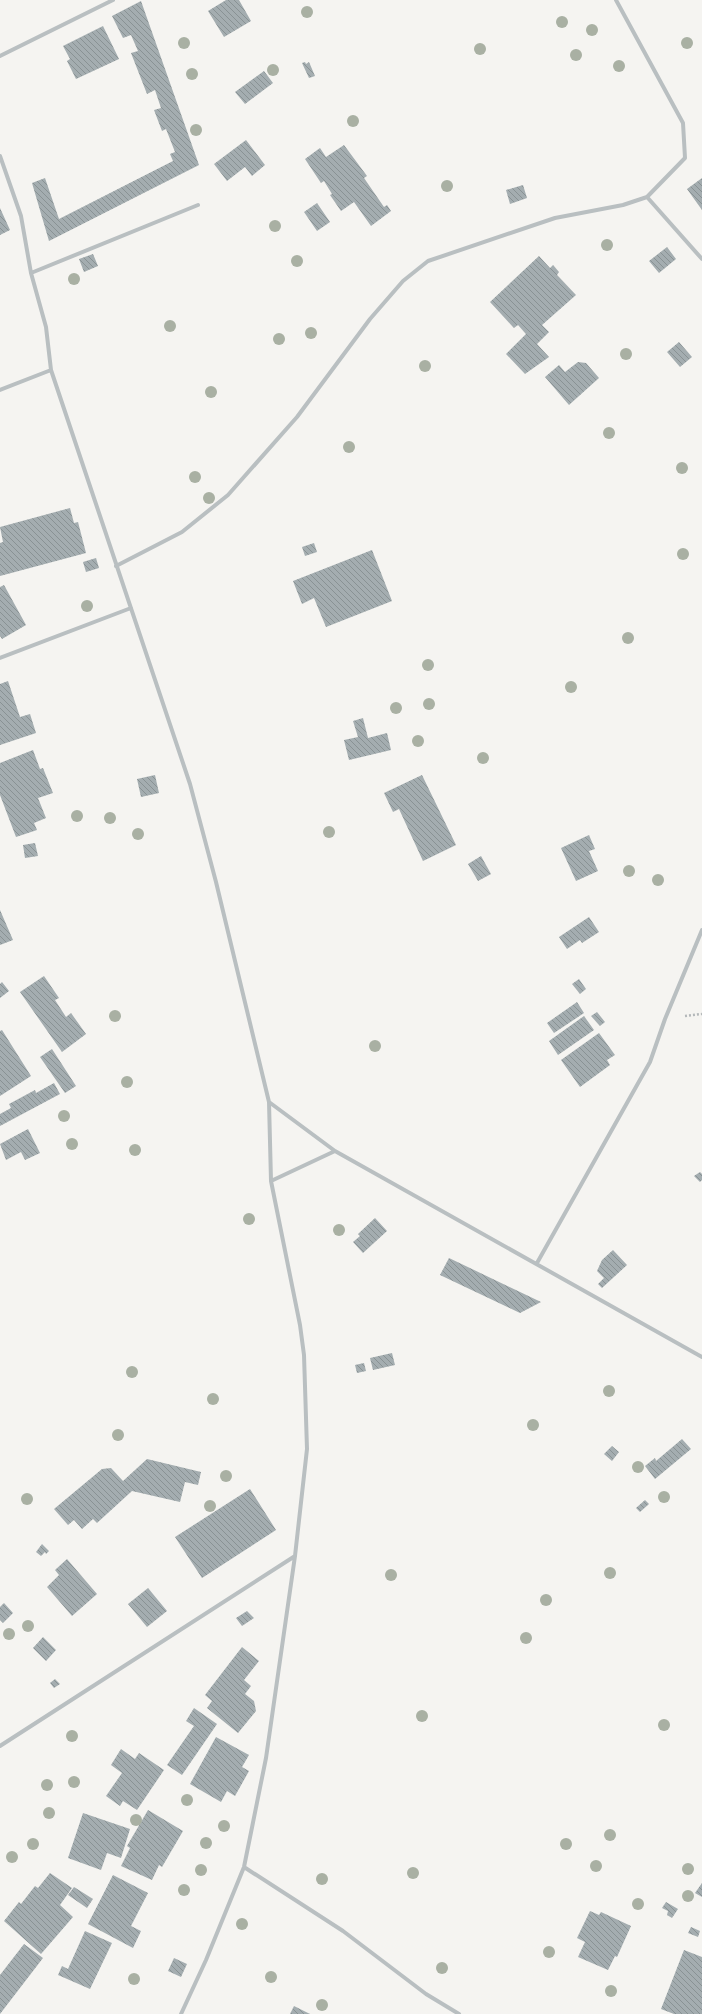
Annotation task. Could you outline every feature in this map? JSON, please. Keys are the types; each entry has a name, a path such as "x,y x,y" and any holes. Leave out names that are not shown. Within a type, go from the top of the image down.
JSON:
{"street":[{"path":"0,56 113,0"},
{"path":"116,566 182,532 228,495 297,417 370,319 403,281 428,261 555,218 623,205 647,197 685,158 683,123 616,0"},
{"path":"0,156 21,216 31,273 46,328 51,370 99,507 116,566 190,784 218,890 269,1102 270,1181 300,1325 304,1355 307,1449 295,1556 266,1758 244,1867 206,1960 180,2014"},
{"path":"647,197 702,259"},
{"path":"31,273 198,205"},
{"path":"0,390 51,370"},
{"path":"0,658 131,608"},
{"path":"537,1263 650,1062 665,1019 702,930"},
{"path":"269,1102 335,1151 537,1263 702,1357"},
{"path":"270,1181 335,1151"},
{"path":"0,1746 295,1556"},
{"path":"244,1867 343,1931 426,1994 460,2014"}],"building":[{"path":"226,0 239,0 251,21 224,37 208,11"},
{"path":"141,1 199,165 49,241 32,183 45,178 59,219 173,161 170,154 175,152 166,129 162,131 154,110 161,108 155,90 147,94 131,53 138,51 131,35 123,38 112,16"},
{"path":"103,26 119,59 76,79 67,61 70,59 63,46"},
{"path":"305,62 306,64 309,62 315,76 309,78 302,63"},
{"path":"264,71 273,83 245,104 235,92"},
{"path":"246,140 265,165 252,176 245,167 227,181 214,164"},
{"path":"344,145 367,176 364,178 384,207 387,205 391,211 371,226 354,202 341,211 330,195 332,194 324,181 321,183 305,159 320,148 326,157"},
{"path":"702,178 702,210 687,189"},
{"path":"523,185 527,198 510,204 506,190"},
{"path":"317,203 330,222 317,231 304,212"},
{"path":"0,208 10,230 0,235"},
{"path":"667,247 676,259 659,273 649,261"},
{"path":"93,254 98,266 84,272 79,259"},
{"path":"539,256 550,268 553,265 559,272 557,275 576,295 542,325 549,332 537,344 549,357 525,374 506,354 526,334 518,325 514,328 490,302"},
{"path":"679,342 692,357 680,367 667,352"},
{"path":"578,362 586,363 599,378 569,405 545,377 559,365 565,372"},
{"path":"70,508 74,523 78,522 86,553 0,576 0,543 3,542 0,527"},
{"path":"314,543 317,552 305,556 302,547"},
{"path":"372,550 392,601 326,627 314,598 302,604 293,581"},
{"path":"96,558 99,568 86,572 83,562"},
{"path":"4,585 26,625 2,639 0,636 0,587"},
{"path":"8,681 20,717 30,714 36,733 0,745 0,684"},
{"path":"363,718 368,738 387,733 391,750 349,760 344,740 358,737 353,721"},
{"path":"33,750 40,769 43,768 53,793 38,798 46,818 34,823 37,830 16,837 0,795 0,763"},
{"path":"155,775 159,793 141,797 137,779"},
{"path":"422,775 456,845 423,861 399,809 393,812 384,793"},
{"path":"589,835 595,849 589,851 598,871 576,881 561,848"},
{"path":"35,843 38,856 25,858 23,845"},
{"path":"481,856 491,874 478,881 468,864"},
{"path":"0,910 13,940 0,945"},
{"path":"589,917 599,932 582,943 580,940 567,949 559,937"},
{"path":"44,976 59,998 55,1000 66,1017 71,1013 86,1034 62,1052 20,992"},
{"path":"579,979 586,989 580,994 572,984"},
{"path":"2,982 9,991 0,998 0,984"},
{"path":"577,1002 584,1013 554,1033 547,1023"},
{"path":"597,1012 605,1022 600,1026 591,1016"},
{"path":"584,1016 594,1030 558,1055 549,1041"},
{"path":"2,1030 31,1076 0,1096 0,1031"},
{"path":"599,1033 615,1055 607,1060 610,1065 580,1087 561,1060"},
{"path":"52,1049 76,1086 65,1093 40,1057"},
{"path":"54,1083 60,1094 0,1126 0,1114 11,1108 9,1104 35,1090 36,1093"},
{"path":"28,1129 40,1153 25,1160 21,1152 6,1160 0,1144"},
{"path":"700,1172 702,1174 702,1180 700,1182 694,1176"},
{"path":"375,1218 387,1231 363,1253 353,1242 360,1236 358,1234"},
{"path":"613,1250 627,1265 602,1288 598,1284 604,1278 597,1271 602,1260"},
{"path":"449,1258 541,1302 520,1313 440,1275"},
{"path":"392,1353 395,1365 373,1370 370,1358"},
{"path":"364,1363 366,1371 357,1373 355,1365"},
{"path":"682,1439 691,1449 655,1479 645,1466 655,1458 656,1461"},
{"path":"612,1446 619,1452 612,1461 604,1454"},
{"path":"147,1459 201,1472 198,1485 185,1482 180,1502 132,1491 97,1523 93,1519 82,1529 74,1520 68,1525 54,1509 102,1469 111,1468 123,1481"},
{"path":"250,1489 276,1530 202,1578 175,1537"},
{"path":"645,1500 649,1504 640,1512 636,1508"},
{"path":"42,1544 49,1551 46,1554 45,1552 41,1556 36,1552"},
{"path":"67,1559 97,1594 72,1616 47,1587 59,1575 55,1570"},
{"path":"148,1588 167,1611 147,1627 128,1604"},
{"path":"4,1603 13,1613 3,1623 0,1620 0,1607"},
{"path":"247,1611 254,1618 242,1626 236,1618"},
{"path":"43,1637 56,1650 46,1661 33,1648"},
{"path":"242,1647 259,1661 244,1680 251,1686 245,1694 254,1701 256,1711 238,1733 207,1708 212,1701 205,1695"},
{"path":"55,1679 60,1684 54,1688 50,1683"},
{"path":"194,1708 217,1724 182,1775 167,1765 194,1726 186,1721"},
{"path":"216,1737 249,1755 242,1767 249,1771 235,1796 227,1791 221,1802 190,1784"},
{"path":"121,1749 135,1759 139,1753 164,1770 137,1810 123,1801 120,1806 106,1796 122,1773 111,1765"},
{"path":"148,1810 183,1831 162,1867 159,1865 152,1880 121,1866 130,1848 127,1846"},
{"path":"83,1813 130,1829 121,1858 107,1853 101,1870 68,1858"},
{"path":"50,1873 72,1888 60,1905 73,1917 41,1954 4,1921 19,1902 21,1904 35,1886 38,1888"},
{"path":"113,1875 148,1893 131,1926 141,1931 133,1948 88,1924"},
{"path":"702,1883 702,1897 695,1893"},
{"path":"74,1887 93,1899 87,1908 68,1895"},
{"path":"666,1902 678,1909 672,1918 667,1915 668,1911 662,1908"},
{"path":"590,1911 599,1915 601,1912 631,1926 617,1957 615,1956 608,1970 578,1957 585,1942 577,1938"},
{"path":"691,1927 700,1931 698,1937 688,1933"},
{"path":"85,1931 112,1943 90,1989 58,1975 62,1966 68,1969"},
{"path":"24,1944 43,1958 0,2014 0,1975"},
{"path":"684,1950 702,1957 702,2014 674,2014 661,2009"},
{"path":"174,1958 187,1964 181,1977 168,1971"},
{"path":"294,2006 310,2014 290,2014"}]}
